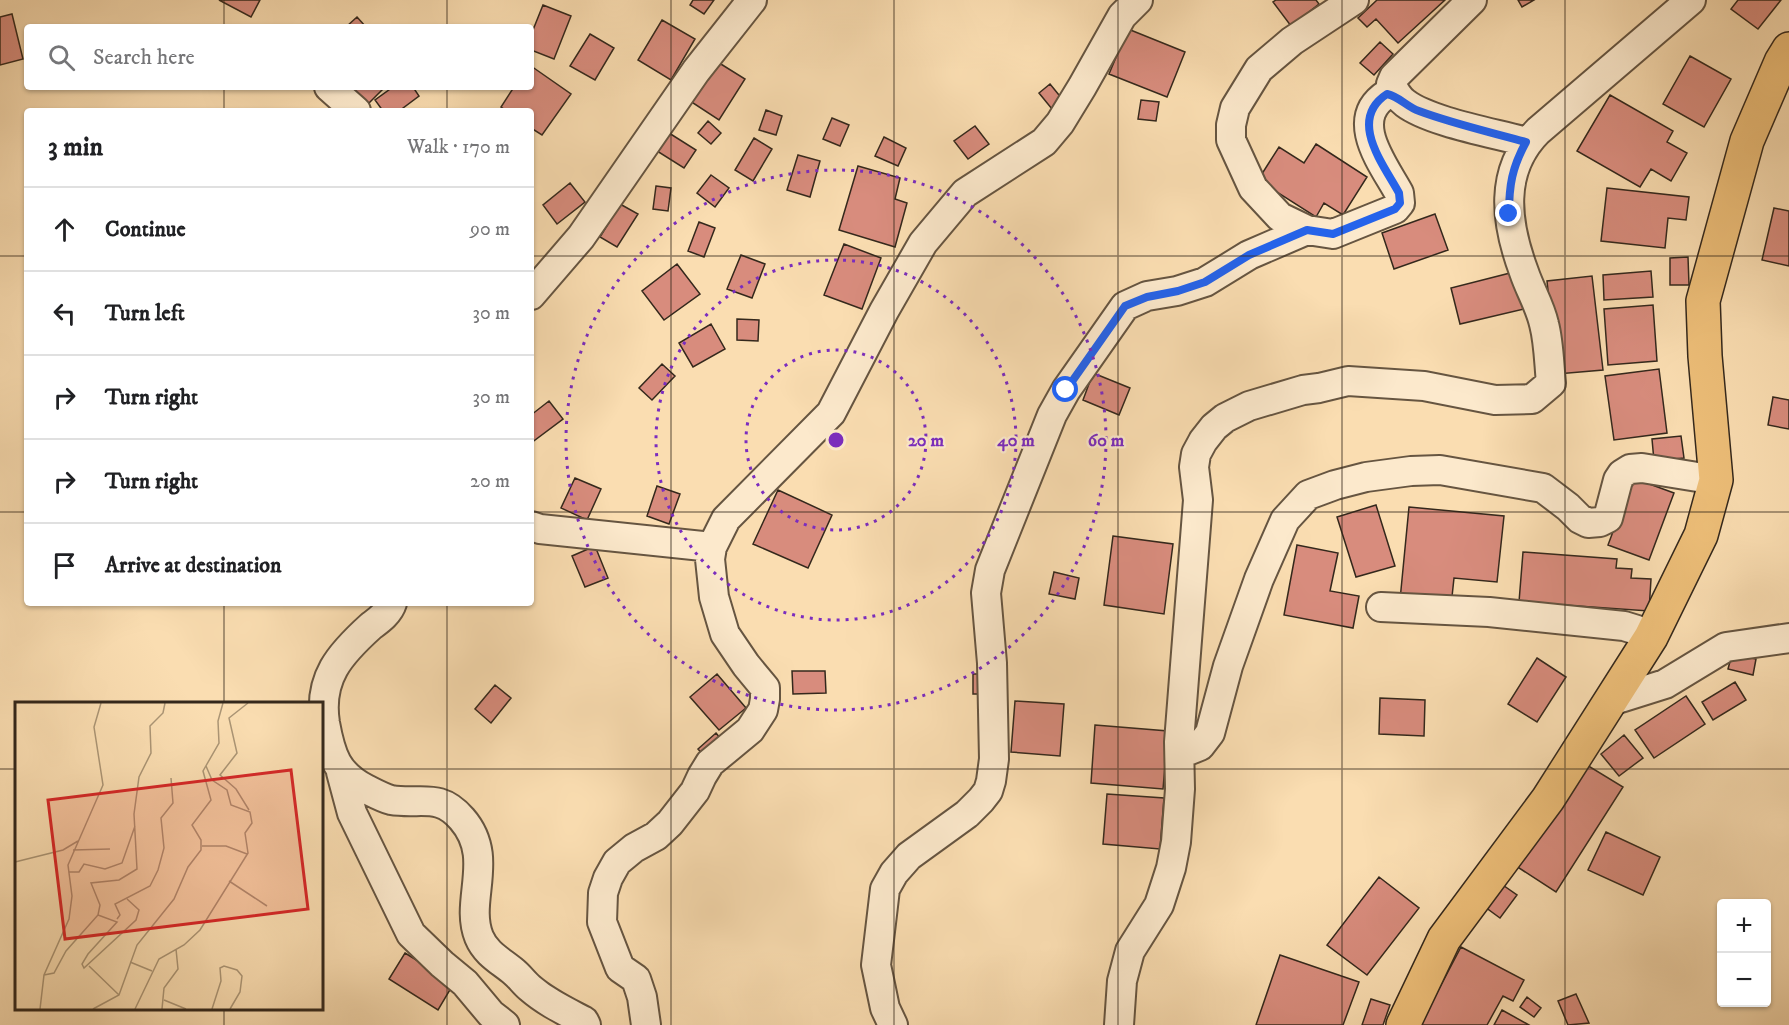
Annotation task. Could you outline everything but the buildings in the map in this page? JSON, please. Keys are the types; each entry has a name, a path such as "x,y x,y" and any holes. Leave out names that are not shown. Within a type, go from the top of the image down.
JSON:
{"main road":[{"path":"1403,1025 1444,939 1548,798 1651,637 1701,535 1716,480 1705,356 1703,301 1747,141 1781,62 1789,49"}],"street":[{"path":"537,277 581,237 696,71 752,0"},
{"path":"646,1025 642,997 636,979 620,968 602,922 603,892 608,878 617,862 634,848 656,836 670,823 696,791 710,763 750,730 763,710 765,699 765,688 725,634 714,597 710,559 712,547 726,519 831,414 884,311 923,243 965,193 1044,142 1060,123 1122,16 1138,0"},
{"path":"1354,0 1292,41 1259,69 1235,108 1231,125 1231,140 1253,188 1281,217 1307,230 1333,234 1395,209 1400,203 1399,193 1371,142 1370,123 1373,109 1379,99 1387,94 1397,96"},
{"path":"1472,0 1394,77 1391,84 1397,96 1415,110 1449,122 1526,142"},
{"path":"1119,1025 1122,981 1130,951 1159,905 1171,868 1176,842 1198,500 1194,467 1196,454 1203,441 1225,418 1249,406 1303,390 1348,381 1424,386 1495,399 1533,399 1551,383 1544,323 1524,272 1509,214 1509,185 1516,160 1526,142 1691,0"},
{"path":"332,90 353,108"},
{"path":"893,1025 885,1008 876,965 885,889 894,873 909,856 967,814 988,791 994,759 992,663 986,593 990,570 1052,416 1066,390 1125,306 1147,297 1178,291 1205,282 1249,255 1307,230"},
{"path":"1180,754 1200,746 1210,733 1228,666 1259,579 1285,520 1308,495 1366,477 1440,470 1543,488 1588,523 1600,522 1608,518 1618,480 1630,469 1642,468 1716,480"},
{"path":"534,527 712,547"},
{"path":"390,606 383,616 342,654 330,674 325,703 325,722 332,753 341,772 352,813 411,934 465,983 491,1014 505,1025"},
{"path":"1381,607 1489,612 1624,626 1651,637"},
{"path":"1611,701 1665,684 1725,647 1789,638"},
{"path":"341,772 352,782 390,800 432,800 448,805 463,820 474,838 479,857 475,916 479,937 489,954 515,973 529,988 584,1021 586,1025"}],"route":[{"path":"1066,390 1125,306 1147,297 1178,291 1205,282 1249,255 1307,230 1333,234 1395,209 1400,203 1399,193 1371,142 1370,123 1373,109 1379,99 1387,94 1397,96 1415,110 1449,122 1526,142 1516,160 1509,185 1509,214"}]}
